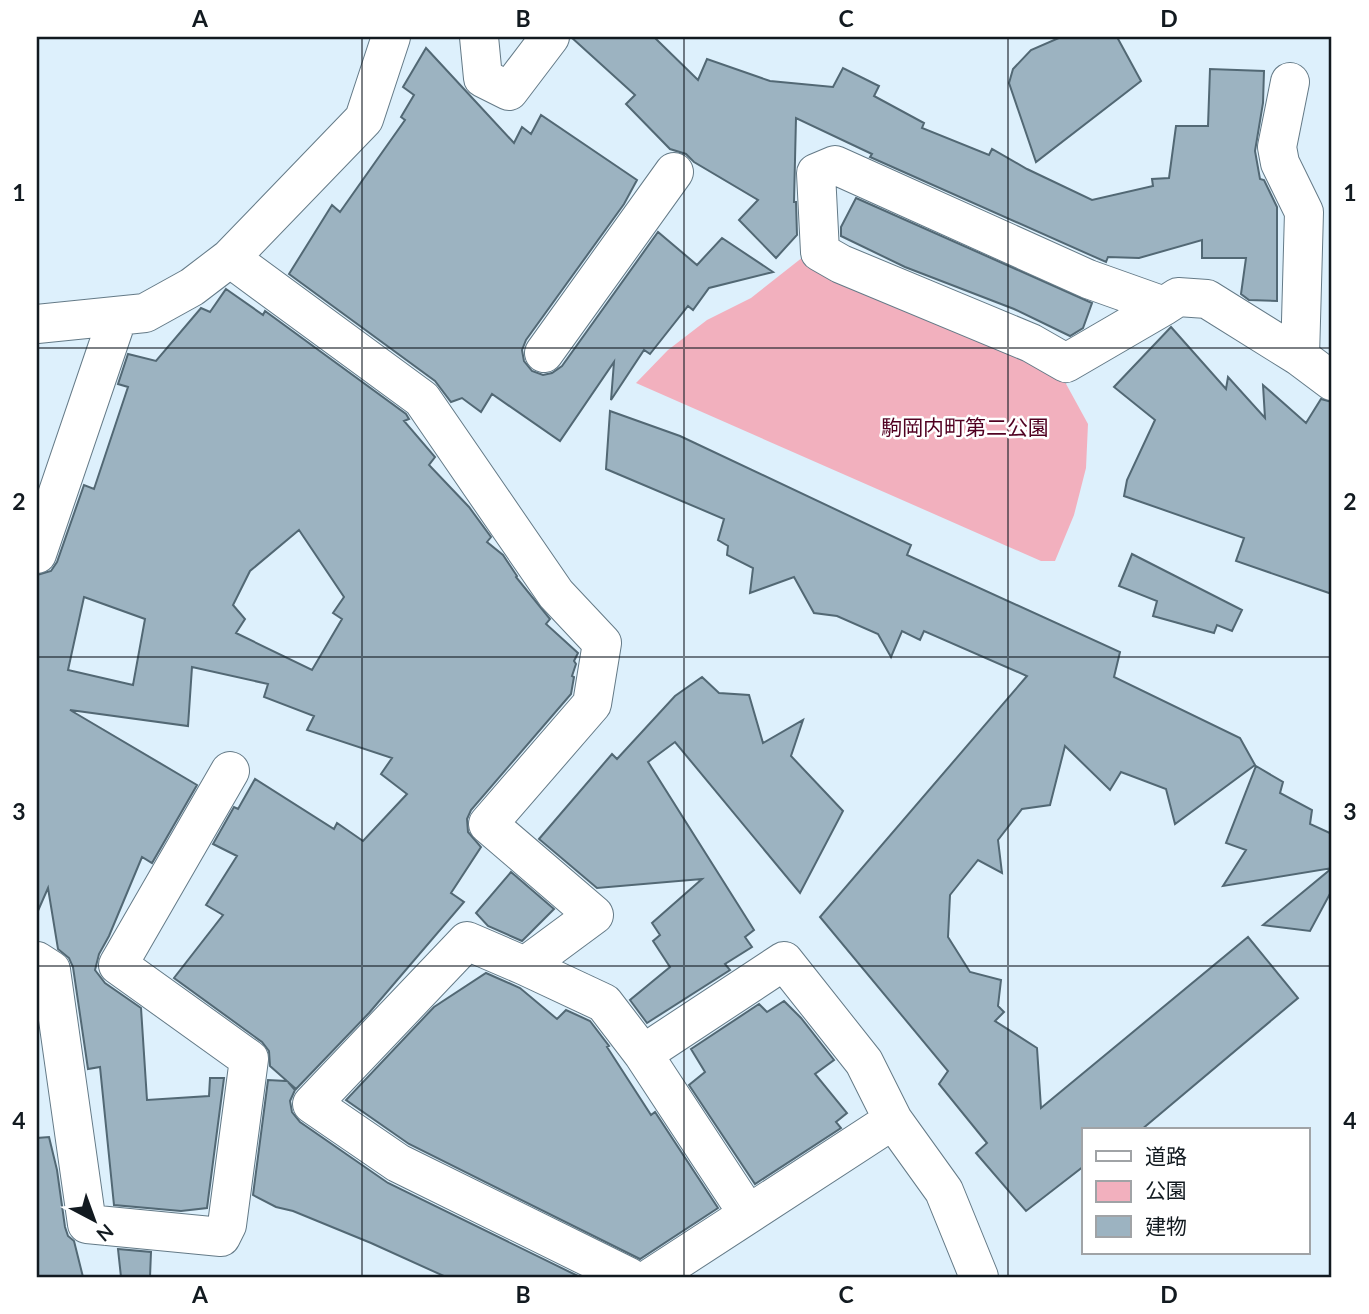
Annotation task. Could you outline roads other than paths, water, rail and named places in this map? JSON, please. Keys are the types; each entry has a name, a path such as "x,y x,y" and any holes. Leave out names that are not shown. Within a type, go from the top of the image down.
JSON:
{"street":[{"path":"37,324 145,313 192,287 230,258 364,119 391,37"},
{"path":"479,37 483,78 509,91 550,37"},
{"path":"1290,82 1277,147 1280,163 1304,212 1300,357"},
{"path":"1164,306 1088,279 835,165 816,173 820,252 841,264 1031,343 1066,363 1164,306 1178,297 1207,299 1300,357 1332,381"},
{"path":"544,353 674,173"},
{"path":"230,258 422,399 556,594 602,643 592,704 488,824 594,915 525,965"},
{"path":"37,554 118,316"},
{"path":"37,961 51,970 87,1224 221,1237 227,1226 249,1059 118,965 230,771"},
{"path":"629,1277 398,1163 312,1104 467,941 604,1003 643,1054 748,1214"},
{"path":"643,1054 784,961 864,1062 893,1120 944,1191 979,1277"},
{"path":"652,1277 893,1120"}],"park label":[{"name":"駒岡内町第二公園","path":"965,428"}]}
